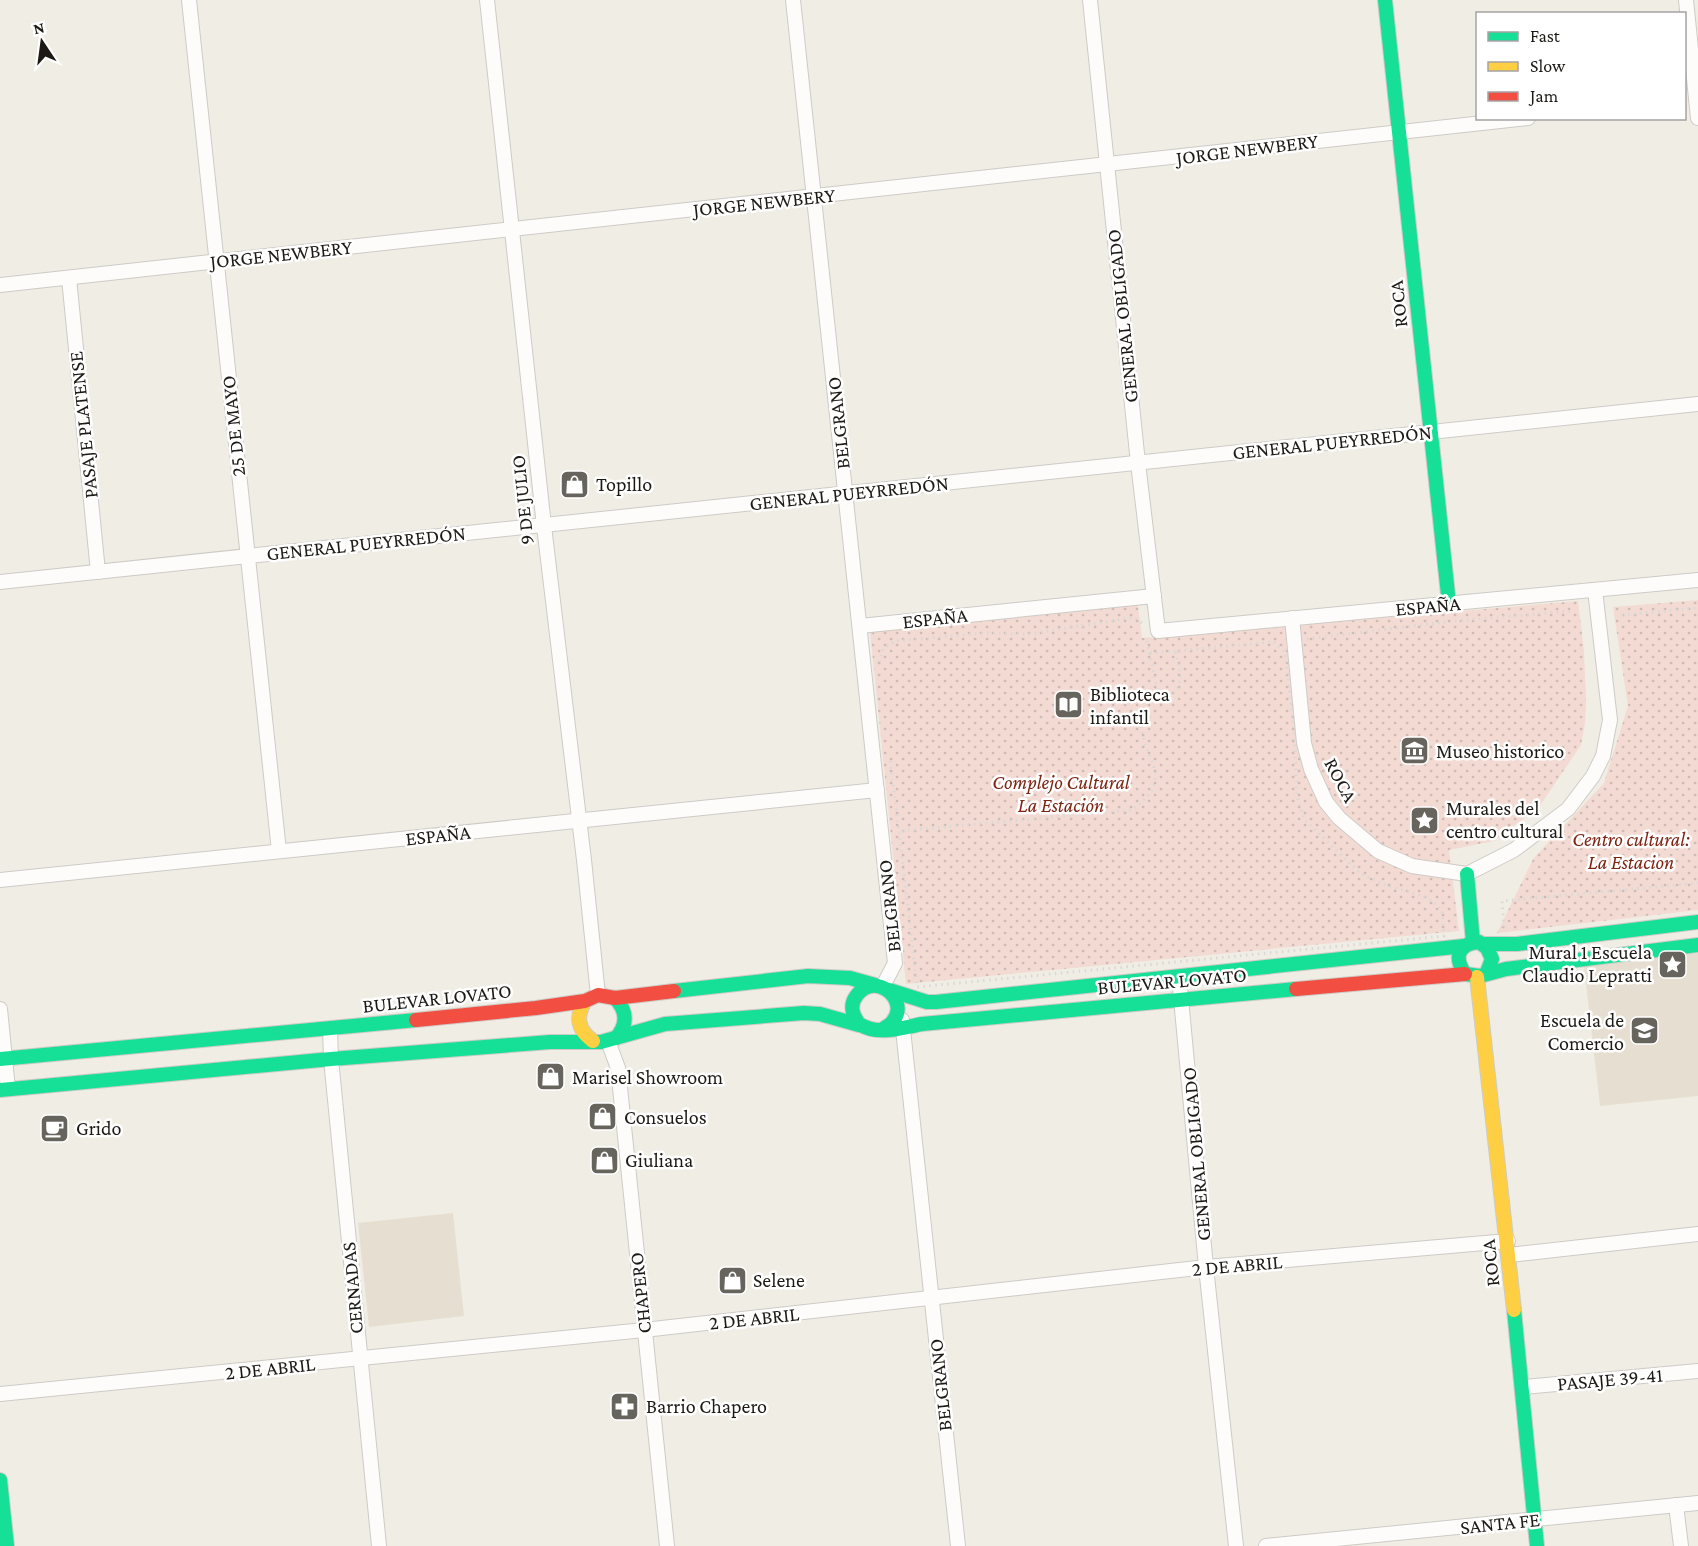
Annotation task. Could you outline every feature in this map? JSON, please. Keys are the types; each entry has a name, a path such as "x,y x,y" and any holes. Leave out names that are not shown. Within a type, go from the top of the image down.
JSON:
{"main road":[{"name":"ROCA","path":"1385,0 1449,604"},
{"name":"ROCA","path":"1467,874 1474,944"},
{"name":"BULEVAR LOVATO","path":"2,1059 330,1029 606,995 615,998 808,976 850,978 927,1002 936,1002 1474,944 1517,944 1698,921"},
{"name":"ROCA","path":"1474,944 1491,952 1492,957 1490,968 1476,975 1460,970 1457,957 1474,944"},
{"name":"BULEVAR LOVATO","path":"882,1030 1434,976 1476,975 1698,945"},
{"name":"ROCA","path":"1476,975 1523,1387 1537,1546"},
{"path":"882,987 894,995 898,1009 894,1022 882,1030 866,1030 854,1019 852,1004 860,990 882,987"},
{"name":"9 DE JULIO","path":"591,998 580,1008 578,1023 581,1030 593,1041"},
{"path":"612,1040 621,1033 626,1018 624,1010 615,998"},
{"path":"4,1089 331,1059 550,1042 612,1040 665,1024 804,1013 820,1014 860,1026"},
{"path":"0,1480 7,1546"}],"street":[{"name":"25 DE MAYO","path":"189,0 279,851"},
{"name":"9 DE JULIO","path":"487,0 544,526 584,860 591,998"},
{"name":"BELGRANO","path":"793,0 895,963 882,987"},
{"name":"GENERAL OBLIGADO","path":"1090,0 1138,463 1158,631"},
{"path":"1686,0 1693,101 1698,118"},
{"name":"JORGE NEWBERY","path":"0,285 1510,120"},
{"name":"PASAJE PLATENSE","path":"69,278 98,572"},
{"name":"GENERAL PUEYRREDÓN","path":"0,582 1698,404"},
{"name":"ESPAÑA","path":"1158,631 1698,580"},
{"path":"1467,874 1514,850 1568,809 1593,776 1603,756 1610,720 1595,590"},
{"name":"ESPAÑA","path":"860,626 1154,596"},
{"name":"ROCA","path":"1292,618 1304,743 1311,769 1326,802 1339,818 1377,851 1412,866 1467,874"},
{"name":"ESPAÑA","path":"0,880 877,790"},
{"name":"GENERAL OBLIGADO","path":"1179,977 1206,1267 1236,1546"},
{"path":"0,1009 4,1089"},
{"name":"BELGRANO","path":"898,1009 903,1027 958,1546"},
{"name":"CERNADAS","path":"330,1029 359,1360 379,1546"},
{"name":"CHAPERO","path":"612,1040 618,1068 667,1546"},
{"name":"2 DE ABRIL","path":"0,1394 644,1330 1206,1267 1698,1234"},
{"name":"PASAJE 39-41","path":"1523,1387 1698,1371"},
{"name":"SANTA FE","path":"1266,1546 1698,1503"},
{"path":"1676,1505 1680,1546"}],"path":[{"path":"1622,615 1698,609"},
{"path":"1311,639 1428,624 1570,611"},
{"path":"879,663 884,648 897,640 984,633 1030,634 1136,618 1142,622 1159,698"},
{"path":"890,755 917,987 1444,936 1442,910 1432,901 1361,874 1304,819 1297,797 1294,731 1285,652 1281,646 1274,642 1150,653"},
{"path":"899,835 899,831 1132,810 1146,800 1156,783 1153,765 1143,735 1142,712 1149,702 1174,694 1179,687 1181,682 1179,665 1174,651"},
{"path":"1504,929 1502,901 1698,883"}],"shaded area":[{"name":"Escuela de Comercio","path":"1698,953 1698,1096 1600,1106 1584,966"},
{"path":"453,1213 464,1316 369,1327 358,1223"}],"green space":[{"name":"Centro cultural: La Estacion","path":"1698,600 1698,910 1497,933 1533,859 1604,783 1628,706 1613,607"},
{"name":"Complejo Cultural La Estación","path":"1578,601 1584,651 1586,700 1581,745 1539,807 1494,841 1449,850 1459,931 906,984 870,631 1138,605 1142,638"}],"traffic: fast":[{"path":"1385,0 1449,604"},
{"path":"1467,874 1473,942"},
{"path":"1483,944 1517,944 1698,922"},
{"path":"1487,972 1492,959 1487,948 1479,942 1462,949 1459,963 1465,974 1480,976 1506,969 1698,945"},
{"path":"889,990 927,1002 936,1002 1464,946"},
{"path":"674,991 808,976 850,978 875,985"},
{"path":"882,1030 892,1022 897,1013 894,997 881,987 865,988 857,995 852,1010 859,1024 874,1030 882,1030 898,1029 922,1024 1296,989"},
{"path":"615,998 624,1013 623,1028 616,1038"},
{"path":"0,1090 331,1059 550,1042 601,1042 665,1024 804,1013 820,1014 859,1025"},
{"path":"0,1059 416,1020"},
{"path":"1514,1310 1537,1546"},
{"path":"0,1480 7,1546"}],"traffic: slow":[{"path":"1477,977 1514,1310"},
{"path":"585,1001 579,1018 581,1028 593,1041"}],"traffic: jam":[{"path":"1296,989 1465,974"},
{"path":"416,1020 536,1008 585,1001 598,995 615,998 674,991"}],"place":[{"name":"Topillo","path":"575,484"},
{"name":"Biblioteca infantil","path":"1069,705"},
{"name":"Museo historico","path":"1415,751"},
{"name":"Murales del centro cultural","path":"1425,820"},
{"name":"Mural 1 Escuela Claudio Lepratti","path":"1673,964"},
{"name":"Escuela de Comercio","path":"1645,1031"},
{"name":"Marisel Showroom","path":"551,1077"},
{"name":"Consuelos","path":"603,1117"},
{"name":"Grido","path":"55,1128"},
{"name":"Giuliana","path":"604,1160"},
{"name":"Selene","path":"732,1280"},
{"name":"Barrio Chapero","path":"625,1406"}]}
